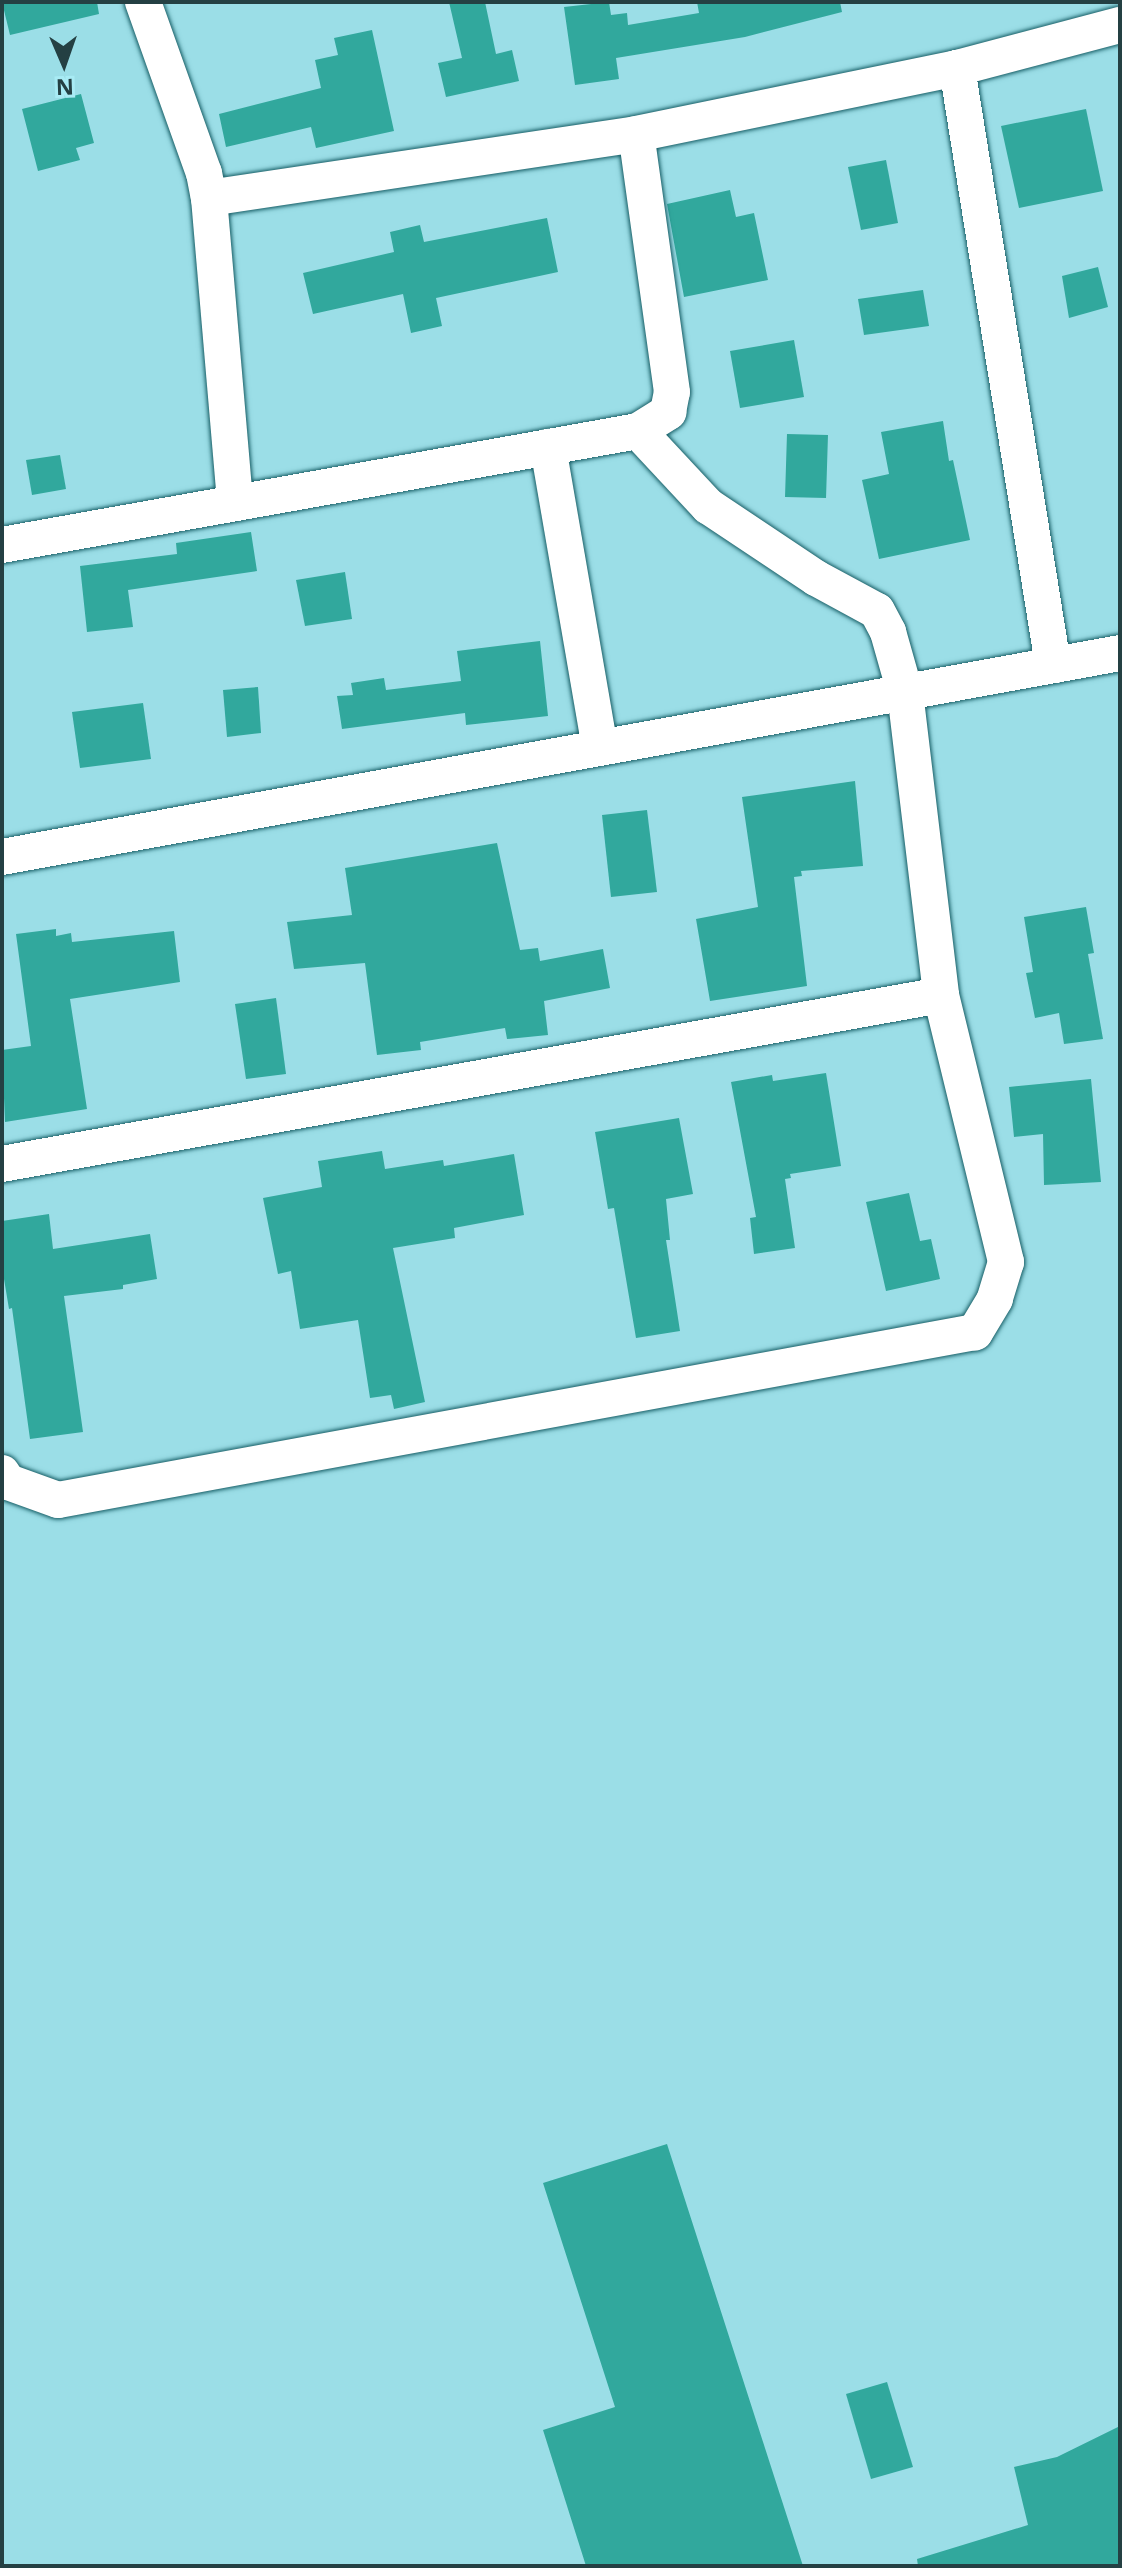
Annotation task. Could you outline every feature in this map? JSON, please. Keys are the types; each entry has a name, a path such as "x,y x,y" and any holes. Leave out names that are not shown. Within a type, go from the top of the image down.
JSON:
{"street":[{"path":"143,2 204,173 209,198 235,503"},
{"path":"209,198 636,134 957,68 1120,25"},
{"path":"957,68 1053,665"},
{"path":"2,545 638,431 668,412 672,392 636,134"},
{"path":"2,1473 8,1482 58,1500 975,1332 995,1299 1006,1262 941,995 905,692 888,632 877,611 816,578 708,506 638,431"},
{"path":"548,447 600,748"},
{"path":"2,857 1120,653"},
{"path":"2,1164 941,995"}],"building":[{"path":"2,2 97,2 99,14 10,35"},
{"path":"449,2 485,2 496,54 512,50 519,81 446,97 438,63 462,58"},
{"path":"609,2 611,15 627,13 628,25 699,13 697,2 840,2 842,12 745,37 616,58 619,79 575,85 564,7"},
{"path":"372,30 394,131 316,148 311,127 226,147 219,114 321,88 315,60 338,55 334,38"},
{"path":"81,94 94,143 76,148 80,160 38,171 22,109"},
{"path":"1086,109 1103,191 1019,208 1001,126"},
{"path":"886,160 898,223 861,230 848,167"},
{"path":"730,190 736,217 754,213 768,280 684,297 667,204"},
{"path":"547,218 558,272 436,298 442,326 411,333 403,294 313,314 303,273 394,252 390,232 420,225 424,242"},
{"path":"1098,267 1108,307 1069,318 1062,276"},
{"path":"923,290 929,326 864,335 858,299"},
{"path":"794,340 804,397 740,408 730,351"},
{"path":"943,421 949,461 953,460 970,540 879,559 862,480 889,474 881,432"},
{"path":"787,434 828,435 826,498 785,497"},
{"path":"60,455 66,489 32,495 26,460"},
{"path":"251,532 257,571 128,590 133,627 87,632 80,566 177,554 176,543"},
{"path":"345,572 352,619 305,626 296,580"},
{"path":"540,641 548,716 466,725 465,713 342,729 337,696 353,695 351,683 384,678 386,690 461,681 457,651"},
{"path":"258,687 261,733 227,737 223,690"},
{"path":"143,703 151,759 80,768 72,712"},
{"path":"855,781 863,866 801,871 802,876 794,877 807,986 710,1001 696,919 758,907 742,797"},
{"path":"647,810 657,892 611,897 602,815"},
{"path":"497,843 520,950 538,948 540,961 603,949 610,988 544,1001 548,1035 507,1039 505,1028 420,1042 421,1050 377,1055 365,963 294,969 287,922 352,915 345,868"},
{"path":"1086,907 1094,953 1088,954 1103,1039 1064,1044 1059,1013 1035,1018 1026,973 1033,972 1024,917"},
{"path":"56,929 56,936 71,933 72,942 174,931 180,982 70,999 87,1109 5,1122 2,1050 31,1046 16,934"},
{"path":"276,998 286,1074 246,1079 235,1004"},
{"path":"826,1073 841,1166 790,1174 791,1178 785,1179 795,1248 754,1254 750,1218 756,1217 731,1082 772,1075 773,1081"},
{"path":"1091,1079 1101,1182 1044,1185 1043,1134 1014,1137 1009,1087"},
{"path":"679,1118 693,1194 666,1199 670,1240 666,1240 680,1331 636,1338 614,1208 608,1209 595,1132"},
{"path":"382,1151 385,1169 443,1160 444,1166 514,1154 524,1215 454,1228 455,1238 393,1248 425,1402 394,1409 391,1395 370,1398 358,1320 300,1329 291,1271 278,1274 263,1198 322,1187 318,1161"},
{"path":"909,1193 920,1241 931,1239 940,1279 886,1291 866,1202"},
{"path":"49,1214 53,1249 150,1234 157,1279 123,1285 123,1289 64,1296 83,1432 30,1439 12,1308 9,1309 2,1267 2,1221"},
{"path":"667,2144 803,2566 586,2566 543,2430 615,2407 543,2183"},
{"path":"887,2382 913,2467 871,2479 846,2394"},
{"path":"1120,2426 1120,2566 918,2566 917,2559 1028,2525 1014,2467 1057,2457"}]}
